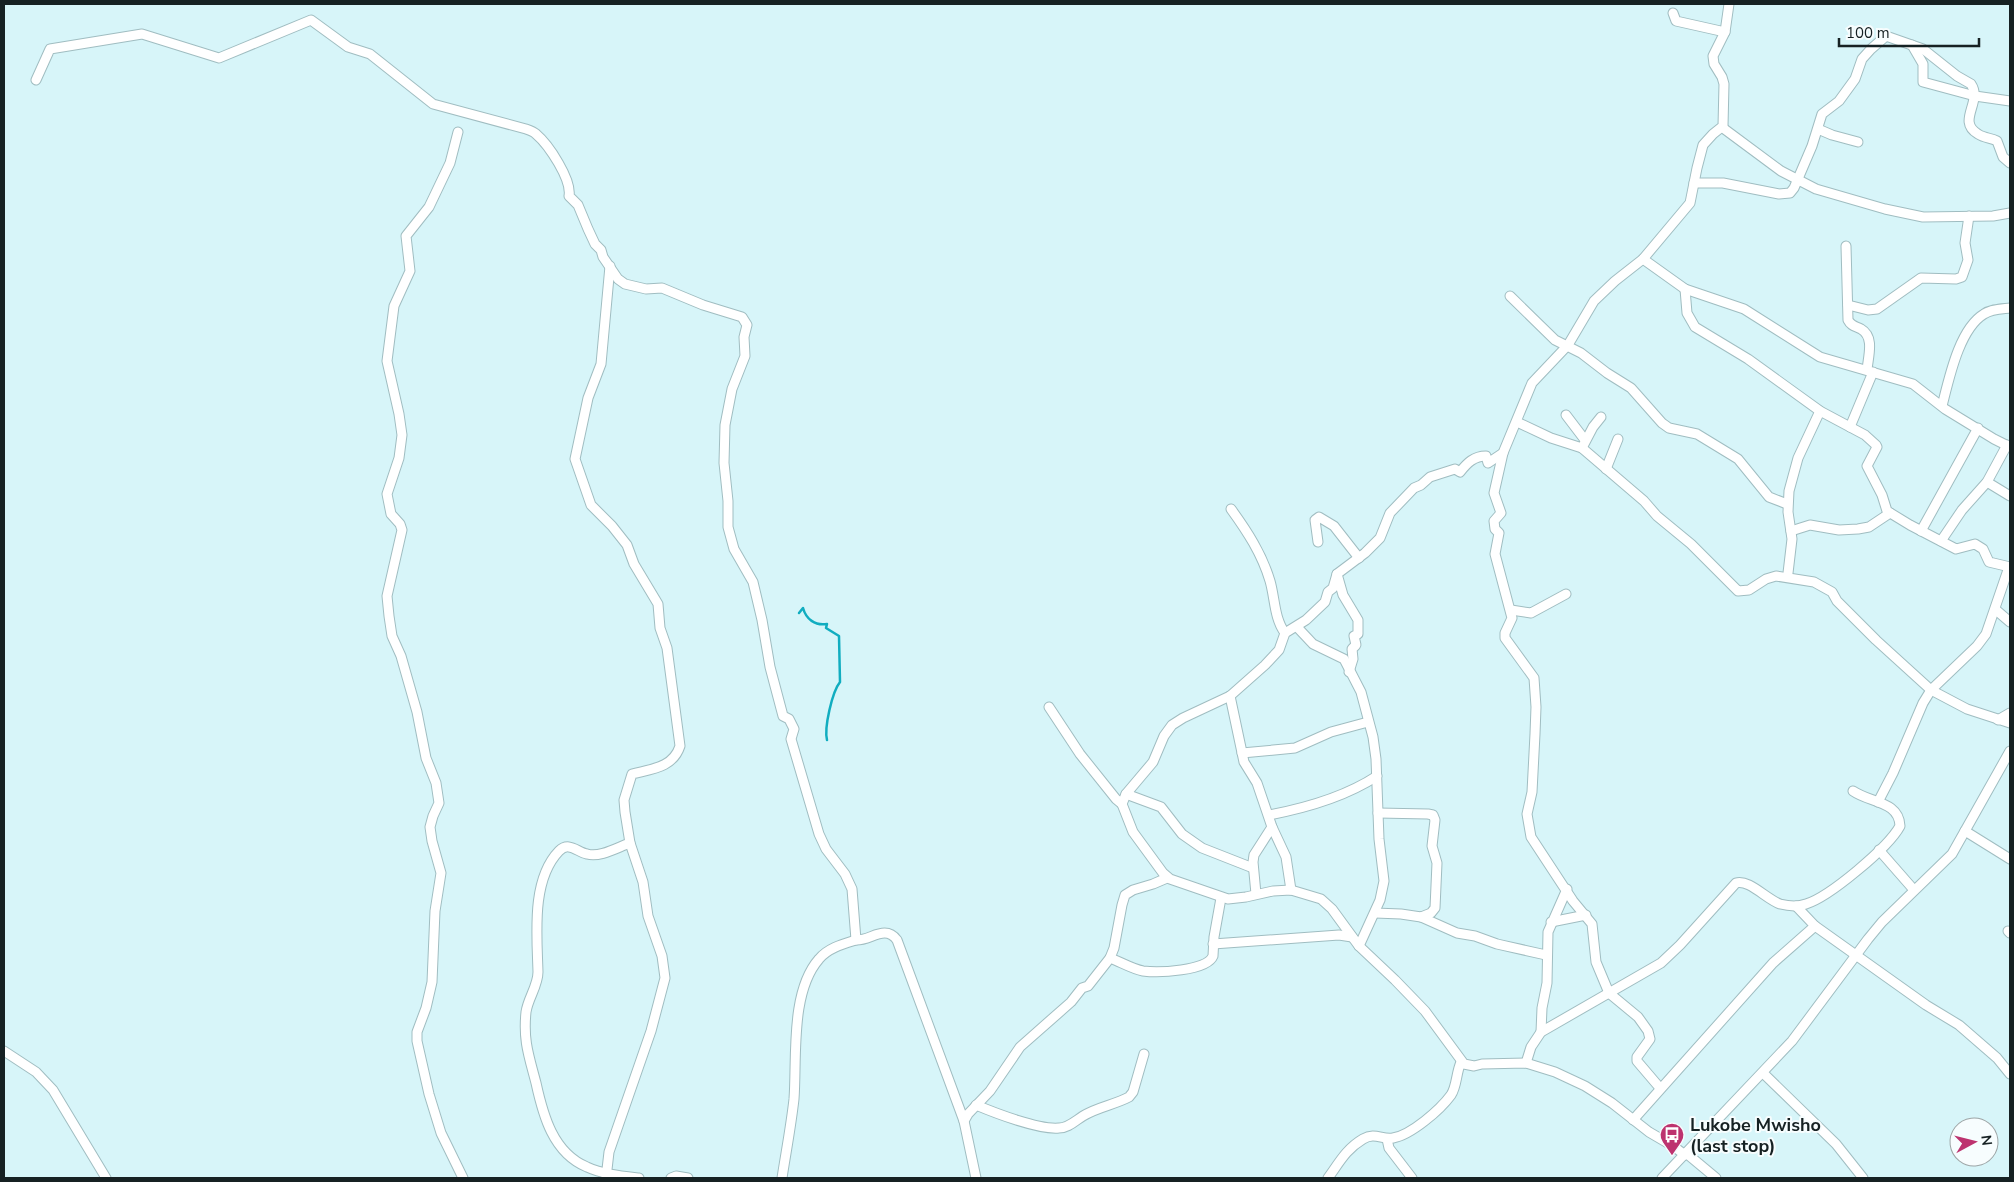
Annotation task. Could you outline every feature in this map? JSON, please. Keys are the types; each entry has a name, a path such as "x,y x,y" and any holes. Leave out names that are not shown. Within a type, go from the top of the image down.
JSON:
{"street":[{"path":"1723,128 1724,84 1714,64 1713,56 1725,32 1729,4"},
{"path":"1673,13 1676,21 1725,32"},
{"path":"36,80 50,49 142,34 219,58 311,20 348,47 370,54 433,104 526,129 537,134 556,159 568,180 569,196 578,205 595,244 602,250 603,257 618,278 625,284 646,289 662,288 696,303 742,317 747,324 744,337 745,356 732,389 725,426 724,463 729,533 738,557 753,582 772,678 783,716 789,719 794,729 790,739 819,834 828,852 845,874 852,889 856,940"},
{"path":"1694,183 1723,183 1779,194 1790,192 1797,181 1822,114 1839,101 1858,74 1860,61 1886,36 1929,53 1957,76 1970,83 1975,96 1968,116 1969,125 1979,135 1997,141 2003,157 2010,163"},
{"path":"1912,45 1922,64 1923,82 1975,96 2010,101"},
{"path":"1723,128 1775,167 1797,181 1816,189 1929,218 1993,216 2010,213"},
{"path":"1660,1088 1636,1061 1650,1039 1648,1031 1638,1017 1609,993 1596,962 1592,924 1573,901 1533,841 1527,810 1533,780 1536,706 1534,678 1505,638 1505,633 1512,618 1495,554 1499,533 1495,529 1494,521 1501,512 1494,493 1503,453 1532,384 1568,345 1594,301 1615,280 1643,259 1690,204 1704,145 1713,134 1723,128"},
{"path":"1818,129 1858,142"},
{"path":"458,132 450,163 429,207 406,236 410,272 394,306 386,360 399,414 402,436 399,458 387,493 391,514 400,524 402,532 392,570 387,600 391,631 401,656 417,712 426,758 436,783 440,803 432,816 430,827 441,873 435,911 432,982 426,1008 417,1032 417,1041 429,1094 441,1133 463,1178"},
{"path":"1848,305 1868,310 1877,309 1921,278 1956,279 1962,277 1968,260 1965,243 1969,216"},
{"path":"1846,246 1849,322 1865,332 1870,350 1870,371 1850,426"},
{"path":"1643,259 1685,289 1744,309 1820,358 1913,384 1942,406 2008,446 1987,482 1962,510 1941,541"},
{"path":"606,1175 609,1152 651,1030 665,978 662,956 650,922 643,882 630,843 624,800 632,774 661,767 670,762 677,754 680,746 667,648 660,628 658,604 634,564 627,545 612,526 591,505 575,459 588,398 601,364 610,266"},
{"path":"1685,289 1688,313 1695,327 1748,359 1820,411 1865,435 1877,446 1867,466 1882,495 1885,508 1890,513 1956,549 1975,544 1983,549 1989,562 2009,567 1996,610 1984,638 1931,690 1923,703 1893,773 1878,802"},
{"path":"1510,296 1555,340 1581,353 1631,388 1649,407 1657,419 1668,428 1697,434 1738,459 1769,497 1787,504"},
{"path":"1942,406 1955,359 1969,330 1984,314 1993,310 2010,308"},
{"path":"1788,573 1792,547 1787,504 1789,492 1798,458 1820,411"},
{"path":"1566,415 1584,444 1606,469 1691,544 1738,591 1749,590 1766,579 1776,576 1814,582 1832,592 1837,601 1881,646 1931,690 1955,704 2010,723"},
{"path":"1584,444 1602,417"},
{"path":"1517,422 1551,438 1584,444"},
{"path":"1921,531 1978,428"},
{"path":"1606,469 1618,439"},
{"path":"1122,804 1126,794 1149,768 1164,736 1172,725 1230,696 1265,665 1279,650 1285,633 1297,627 1325,602 1328,592 1333,588 1337,574 1359,558 1380,538 1390,513 1414,488 1443,472 1455,468 1460,472 1467,463 1478,456 1486,456 1488,464 1503,453"},
{"path":"1987,482 2010,496"},
{"path":"1230,509 1247,531 1262,561 1269,579 1280,626 1285,633"},
{"path":"1791,531 1810,525 1839,530 1858,529 1869,526 1890,513"},
{"path":"1318,542 1315,520 1319,516 1334,526 1359,558"},
{"path":"1337,574 1343,595 1358,620 1358,634 1354,636 1356,645 1352,649 1353,659 1349,672"},
{"path":"1511,610 1531,613 1566,594"},
{"path":"1996,610 2010,622"},
{"path":"1297,627 1313,644 1344,659 1349,672 1361,692 1375,750 1384,881 1382,894 1375,913 1359,946"},
{"path":"1230,696 1244,762 1258,783 1272,827 1286,857 1291,890"},
{"path":"1049,707 1080,754 1122,804 1133,832 1167,878 1221,898 1234,899 1256,894 1291,890 1313,895 1324,901 1337,915 1359,946 1420,1006 1461,1062 1474,1066 1482,1064 1526,1063 1549,1069 1585,1086 1612,1103 1633,1120 1686,1154 1716,1178"},
{"path":"1998,720 2010,713"},
{"path":"1242,753 1295,748 1331,732 1368,722"},
{"path":"1662,1178 1792,1041 1882,922 1952,854 2010,751"},
{"path":"1269,815 1338,796 1377,776"},
{"path":"1526,1063 1531,1047 1541,1032 1653,968 1665,959 1736,883 1746,883 1770,900 1780,904 1796,906 1808,904 1844,880 1879,850 1898,830 1900,823 1896,813 1891,808 1854,791"},
{"path":"1126,794 1161,807 1182,834 1202,848 1253,868"},
{"path":"1378,813 1428,814 1433,816 1435,820 1432,846 1437,863 1434,923"},
{"path":"1256,894 1253,868 1254,855 1272,827"},
{"path":"1966,831 2010,858"},
{"path":"630,843 601,853 590,854 565,847 554,858 541,886 536,930 538,974 526,1010 525,1039 543,1116 551,1133 576,1161 606,1175 639,1178"},
{"path":"1879,850 1914,890"},
{"path":"964,1121 990,1091 1020,1047 1071,1002 1082,988 1088,986 1110,958 1126,895 1133,890 1167,878"},
{"path":"1541,1032 1546,983 1548,932 1567,890"},
{"path":"1110,958 1140,970 1173,971 1205,965 1213,957 1213,944 1221,898"},
{"path":"1796,906 1815,926 1926,1005 1959,1025 1997,1058 2010,1074"},
{"path":"1421,917 1434,909"},
{"path":"1375,913 1421,917 1457,933 1475,936 1492,943 1546,954"},
{"path":"1551,922 1586,915"},
{"path":"1633,1120 1773,963 1815,926"},
{"path":"782,1178 791,1123 798,1026 804,989 809,976 819,959 828,952 856,940 884,933 891,934 895,938 964,1121 976,1178"},
{"path":"1213,944 1339,935 1352,937"},
{"path":"4,1051 36,1072 53,1090 106,1178"},
{"path":"976,1105 995,1113 1040,1126 1065,1127 1086,1114 1130,1097 1144,1054"},
{"path":"1328,1178 1341,1157 1362,1139 1376,1135 1387,1139 1406,1134 1416,1127 1450,1097 1461,1062"},
{"path":"1763,1073 1836,1144 1863,1178"},
{"path":"1387,1139 1389,1148 1412,1178"},
{"path":"671,1178 676,1176 688,1178"}],"waterway":[{"path":"799,613 803,608 806,615 812,621 819,624 827,624 826,628 839,636 840,682 829,710 827,740"}],"place":[{"name":"Lukobe Mwisho (last stop)","path":"1672,1156"}]}
